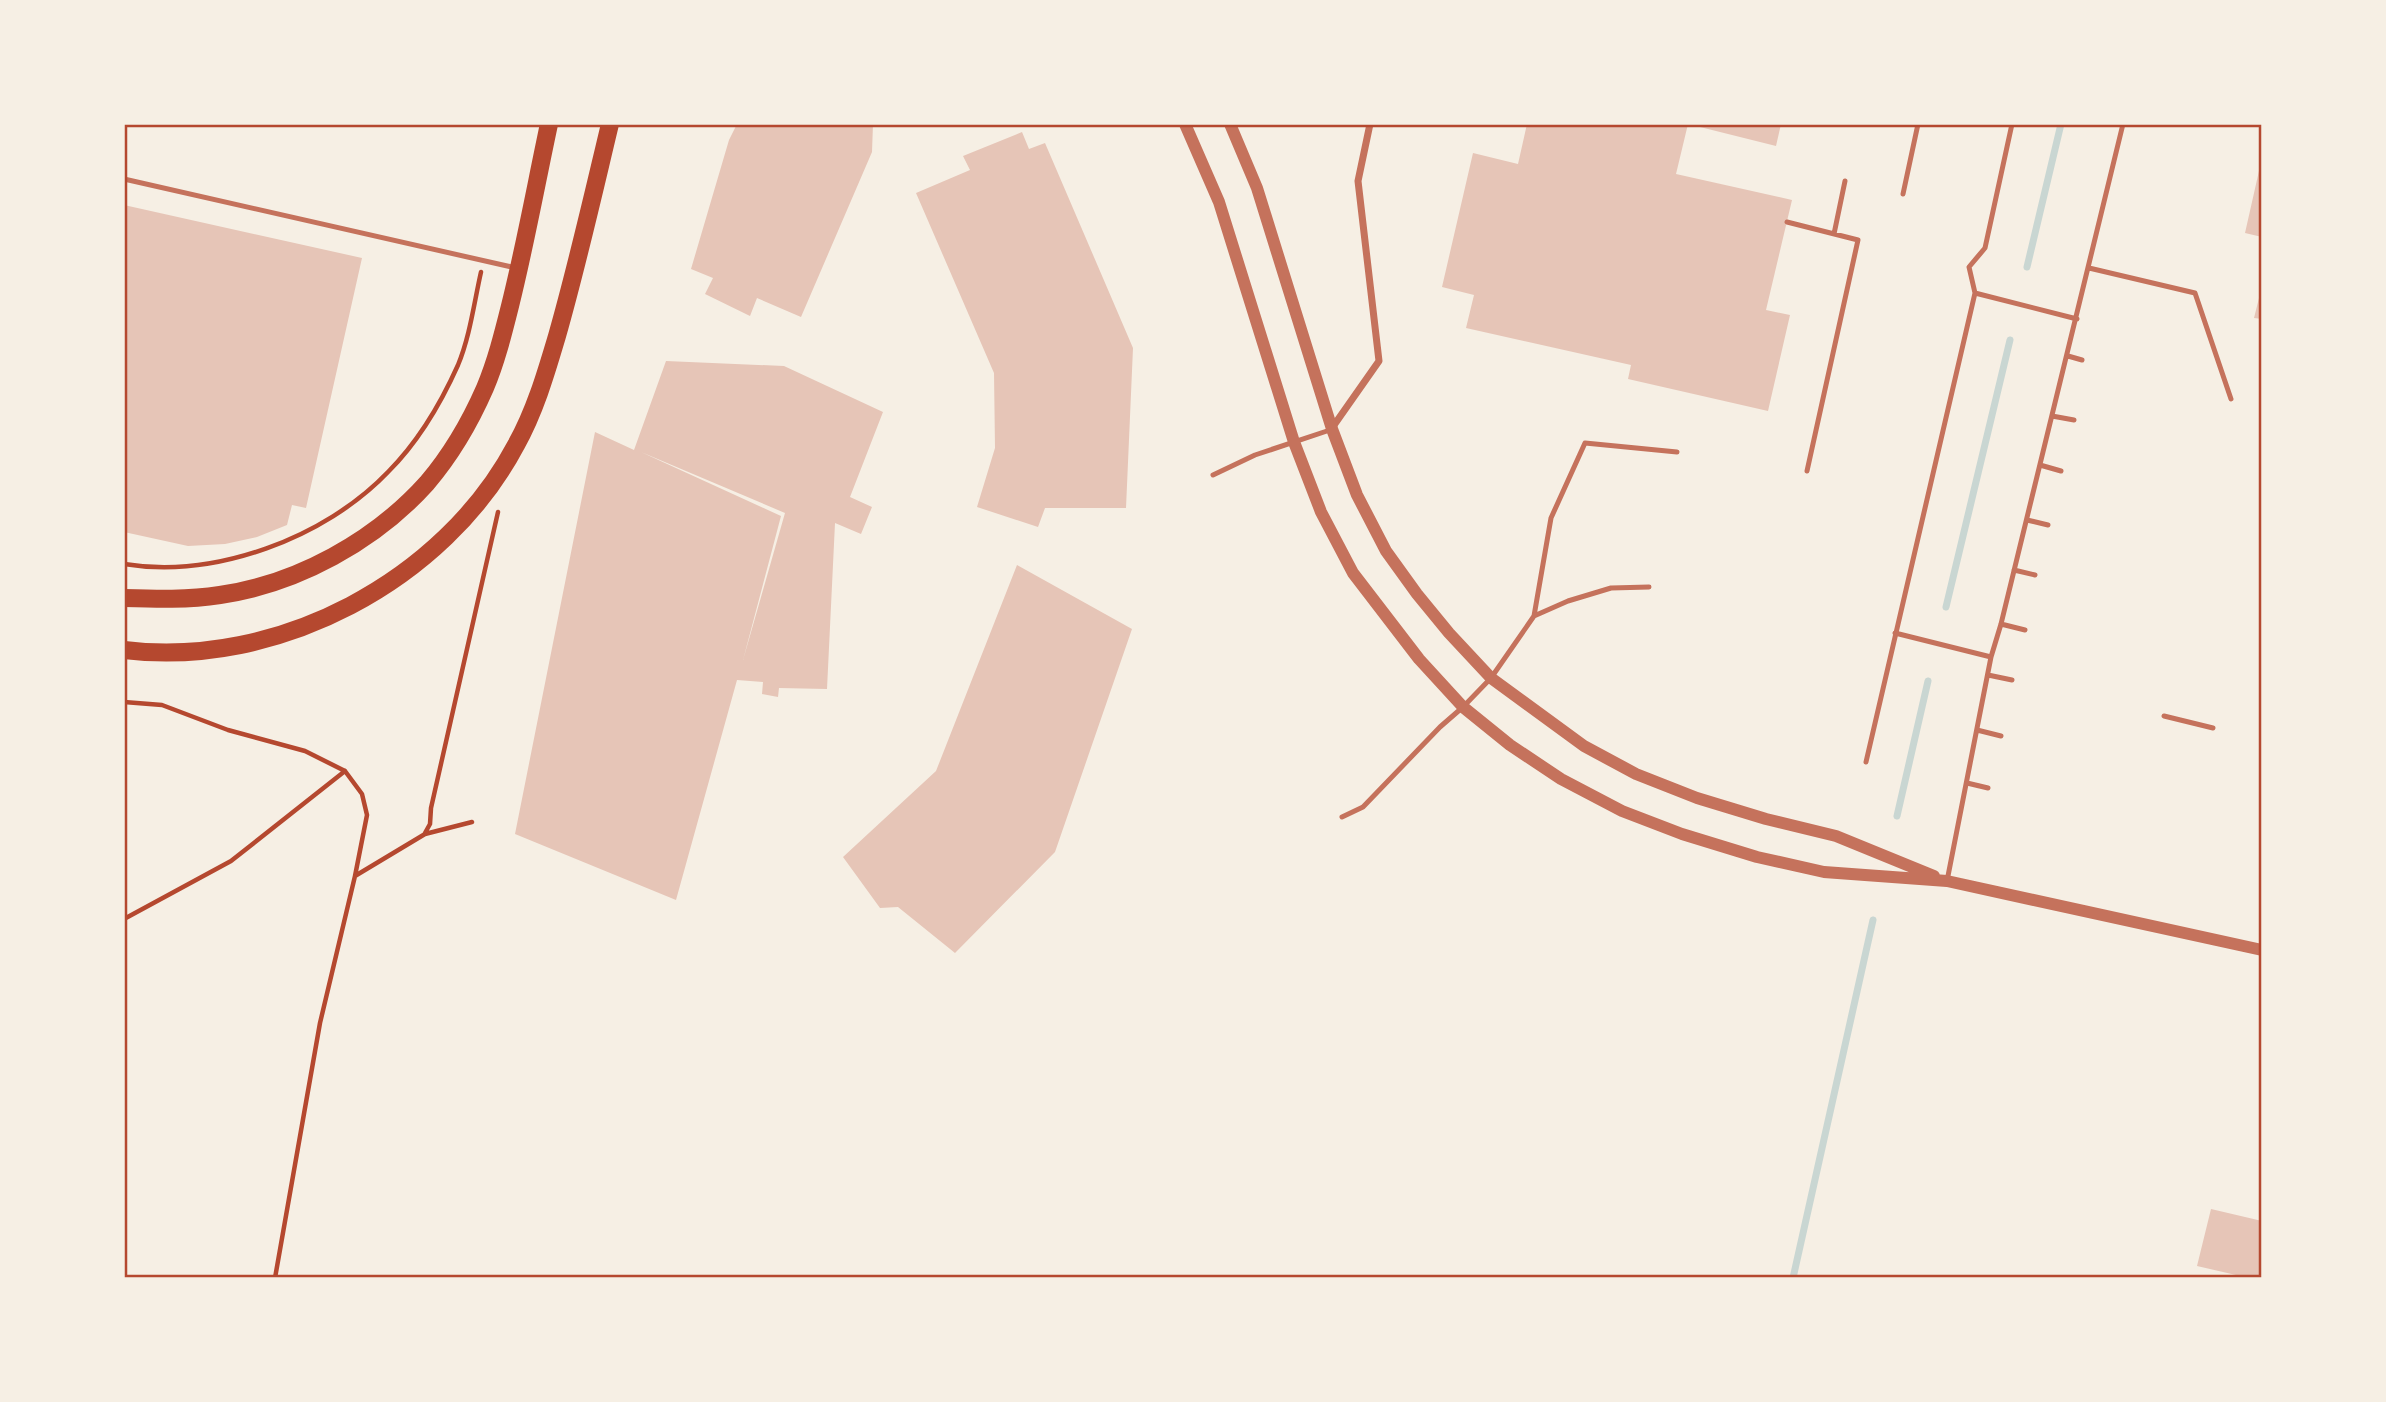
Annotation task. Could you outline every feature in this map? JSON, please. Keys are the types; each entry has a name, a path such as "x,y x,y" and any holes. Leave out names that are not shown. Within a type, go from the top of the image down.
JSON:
{"main road":[{"path":"124,598 172,600 221,595 267,584 316,565 355,543 392,516 427,482 471,417 486,386 519,269 549,124"},
{"path":"124,650 149,653 198,651 248,643 297,629 341,611 381,587 425,557 459,525 491,485 517,445 536,400 565,307 610,124"}],"street":[{"path":"1185,124 1219,202 1294,442 1321,512 1353,572 1419,659 1464,707 1510,744 1561,779 1622,811 1682,834 1757,857 1824,872 1947,881 2262,950"},
{"path":"1230,124 1257,188 1332,429 1357,495 1387,551 1450,634 1491,678 1584,746 1636,774 1766,819 1836,836 1947,881"},
{"path":"1332,429 1379,361 1358,181 1370,124"}],"lane":[{"path":"1903,194 1919,124"},
{"path":"1866,762 1975,293 1969,267 1985,248 2012,124"},
{"path":"1947,881 1991,657 2068,356 2123,124"},
{"path":"124,179 519,269"},
{"path":"1835,234 1845,181"},
{"path":"1787,222 1858,240 1807,471"},
{"path":"2089,268 2195,293 2231,399"},
{"path":"1975,293 2077,319"},
{"path":"2068,356 2082,360"},
{"path":"2052,416 2074,420"},
{"path":"1213,475 1255,455 1332,429"},
{"path":"1342,817 1363,807 1440,727 1464,707 1491,678 1534,616 1551,518 1585,443 1677,452"},
{"path":"2039,466 2060,471"},
{"path":"2027,520 2048,525"},
{"path":"2014,570 2035,575"},
{"path":"1534,616 1568,601 1611,589 1649,587"},
{"path":"2001,624 2025,630"},
{"path":"1895,633 1991,657"},
{"path":"1988,674 2012,680"},
{"path":"2164,716 2213,728"},
{"path":"1977,730 2001,736"},
{"path":"1967,783 1988,788"}],"path":[{"path":"124,564 164,567 239,558 314,527 355,501 388,473 414,442 437,406 458,364 484,261"},
{"path":"425,834 498,512"},
{"path":"124,702 162,705 228,730 305,751 345,771 362,794 367,815 320,1023 275,1278"},
{"path":"124,919 231,861 345,771"},
{"path":"355,876 425,834 472,822"}],"building":[{"path":"737,124 873,124 872,152 801,317 757,298 750,316 705,294 713,278 691,269 729,140"},
{"path":"1527,124 1688,124 1676,174 1792,200 1766,310 1790,315 1768,411 1628,379 1631,365 1466,328 1474,295 1442,287 1473,153 1518,164"},
{"path":"1688,124 1781,124 1776,146"},
{"path":"1022,132 1029,149 1045,143 1133,348 1126,508 1045,508 1038,527 977,507 995,448 994,373 916,193 970,170 963,156"},
{"path":"2262,163 2262,237 2245,233"},
{"path":"124,205 362,258 306,508 292,505 287,525 257,537 225,544 188,546 124,532"},
{"path":"2262,290 2262,319 2254,318"},
{"path":"666,361 784,366 883,412 850,497 872,507 861,534 835,523 827,689 779,688 778,697 762,694 763,682 737,680 676,900 515,834 595,432 634,450","holes":["641,452 785,513 743,660 781,516"]},
{"path":"1017,565 1132,629 1055,852 955,953 898,907 880,908 843,857 936,771"},
{"path":"2211,1209 2262,1221 2262,1278 2249,1278 2197,1266"}],"waterway":[{"path":"2027,267 2061,124"},
{"path":"1946,607 2010,340"},
{"path":"1897,816 1928,681"},
{"path":"1793,1278 1873,920"}]}
